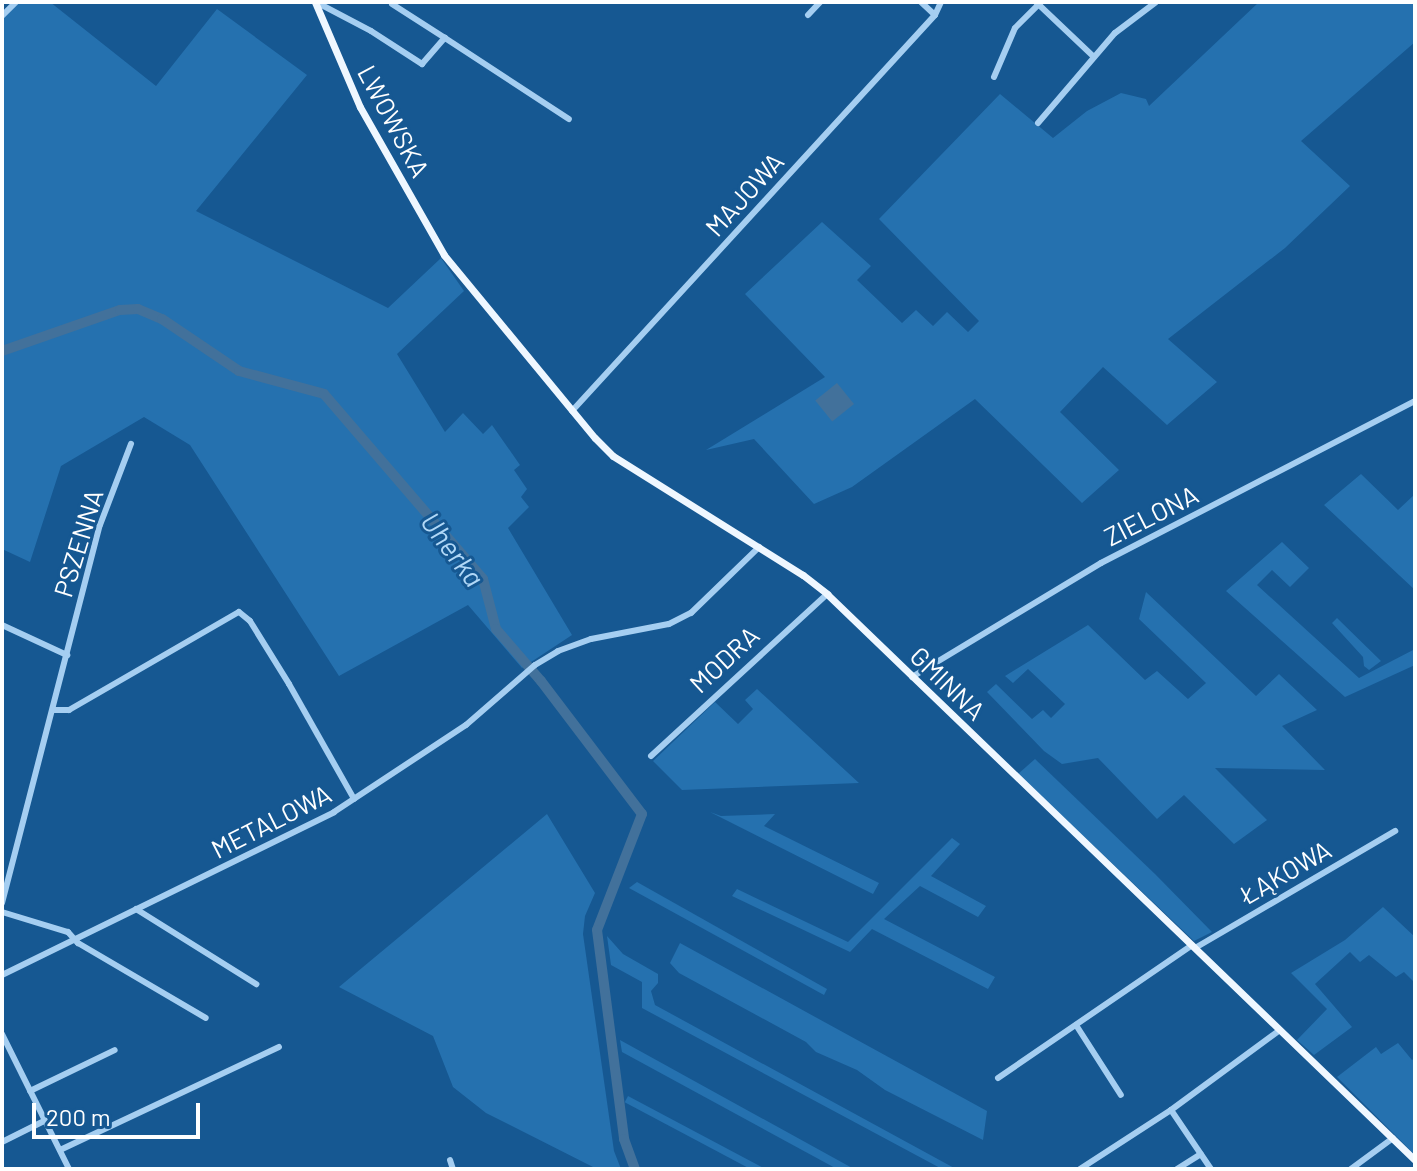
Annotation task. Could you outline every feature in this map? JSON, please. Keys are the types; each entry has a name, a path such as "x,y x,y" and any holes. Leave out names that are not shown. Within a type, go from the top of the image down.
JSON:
{"main road":[{"name":"LWOWSKA","path":"316,2 360,107 444,255"},
{"name":"GMINNA","path":"444,255 572,411 613,456 759,547 827,594 1415,1160"}],"street":[{"path":"2,16 16,2"},
{"path":"316,2 363,26 422,64 445,38"},
{"path":"808,15 820,2"},
{"path":"921,2 935,15"},
{"name":"MAJOWA","path":"572,411 935,15 941,2"},
{"path":"1038,123 1115,33 1156,2"},
{"path":"994,77 1015,28 1038,3 1093,56"},
{"path":"392,4 569,119"},
{"name":"ZIELONA","path":"912,677 1101,563 1415,401"},
{"name":"PSZENNA","path":"2,903 100,525 131,444"},
{"name":"METALOWA","path":"2,975 299,832 466,725 535,665 574,644 654,628 680,618 701,605 759,547"},
{"name":"MODRA","path":"651,756 827,594"},
{"path":"53,710 69,710 239,612 250,621 289,684 354,799"},
{"path":"2,625 67,655"},
{"name":"ŁĄKOWA","path":"998,1078 1193,946 1395,831"},
{"path":"136,909 256,984"},
{"path":"2,912 63,930 206,1018"},
{"path":"1076,1025 1121,1095"},
{"path":"1080,1169 1171,1110 1280,1030"},
{"path":"2,1034 69,1169"},
{"path":"60,1150 279,1047"},
{"path":"30,1091 115,1050"},
{"path":"1171,1110 1211,1169"},
{"path":"2,1142 44,1121"},
{"path":"1351,1169 1393,1138"},
{"path":"1177,1169 1201,1154"},
{"path":"450,1160 453,1169"}],"shaded area":[{"path":"20,2 50,2 156,86 217,9 307,75 196,211 388,308 441,258 464,291 397,354 445,432 463,413 483,434 492,425 520,465 514,470 527,489 521,497 529,507 508,528 572,635 522,668 468,605 339,676 190,445 144,417 61,466 30,562 2,549 2,20"},
{"path":"1259,2 1415,2 1415,42 1301,141 1350,186 1285,248 1168,339 1217,382 1167,425 1103,367 1060,412 1119,470 1082,503 975,399 852,487 814,504 754,439 706,450 825,377 745,294 822,222 871,266 857,280 902,323 916,310 933,326 947,312 968,332 979,321 879,219 1000,94 1053,138 1087,111 1121,93 1146,99 1149,106"},
{"path":"837,383 854,404 832,422 815,401"},
{"path":"1361,474 1398,510 1415,494 1415,590 1324,505"},
{"path":"1282,542 1309,568 1290,587 1272,570 1257,585 1359,678 1415,649 1415,665 1345,697 1226,591"},
{"path":"1146,592 1256,696 1279,674 1317,710 1282,726 1325,770 1215,768 1267,820 1234,844 1184,795 1157,819 1098,758 1062,764 1044,751 987,692 996,684 1032,719 1043,710 1051,718 1065,704 1028,669 1013,683 1005,676 1088,625 1145,680 1157,671 1188,699 1206,683 1139,619"},
{"path":"1337,618 1381,661 1369,670 1364,666 1363,657 1332,623"},
{"path":"757,689 859,783 682,790 653,761 715,702 738,724 753,709 745,700"},
{"path":"1035,759 1212,932 1194,941 1018,774"},
{"path":"710,812 721,816 775,814 764,826 879,883 873,894"},
{"path":"547,814 595,893 585,916 583,934 614,1151 621,1169 597,1169 486,1113 453,1087 433,1036 339,987"},
{"path":"952,838 960,844 931,876 986,906 978,917 920,886 884,919 995,977 988,989 872,929 850,952 732,896 737,889 848,942"},
{"path":"637,882 827,989 824,995 629,888"},
{"path":"1383,907 1415,937 1415,983 1404,972 1396,977 1369,955 1360,962 1350,952 1315,984 1352,1027 1314,1055 1297,1040 1327,1009 1291,973 1345,940"},
{"path":"607,936 623,954 658,974 658,983 651,991 655,1005 956,1169 942,1169 642,1008 642,982 611,965"},
{"path":"680,943 987,1111 983,1140 885,1090 857,1070 816,1052 806,1042 679,973 670,963"},
{"path":"620,1040 854,1169 837,1169 622,1052"},
{"path":"1398,1043 1412,1060 1415,1058 1415,1155 1337,1077 1376,1047 1381,1054"},
{"path":"628,1096 765,1169 750,1169 625,1102"}],"waterway":[{"name":"Uherka","path":"2,351 120,310 138,309 162,319 239,371 324,394 483,579 496,629 541,681 642,814 597,930 624,1139 635,1169"}]}
